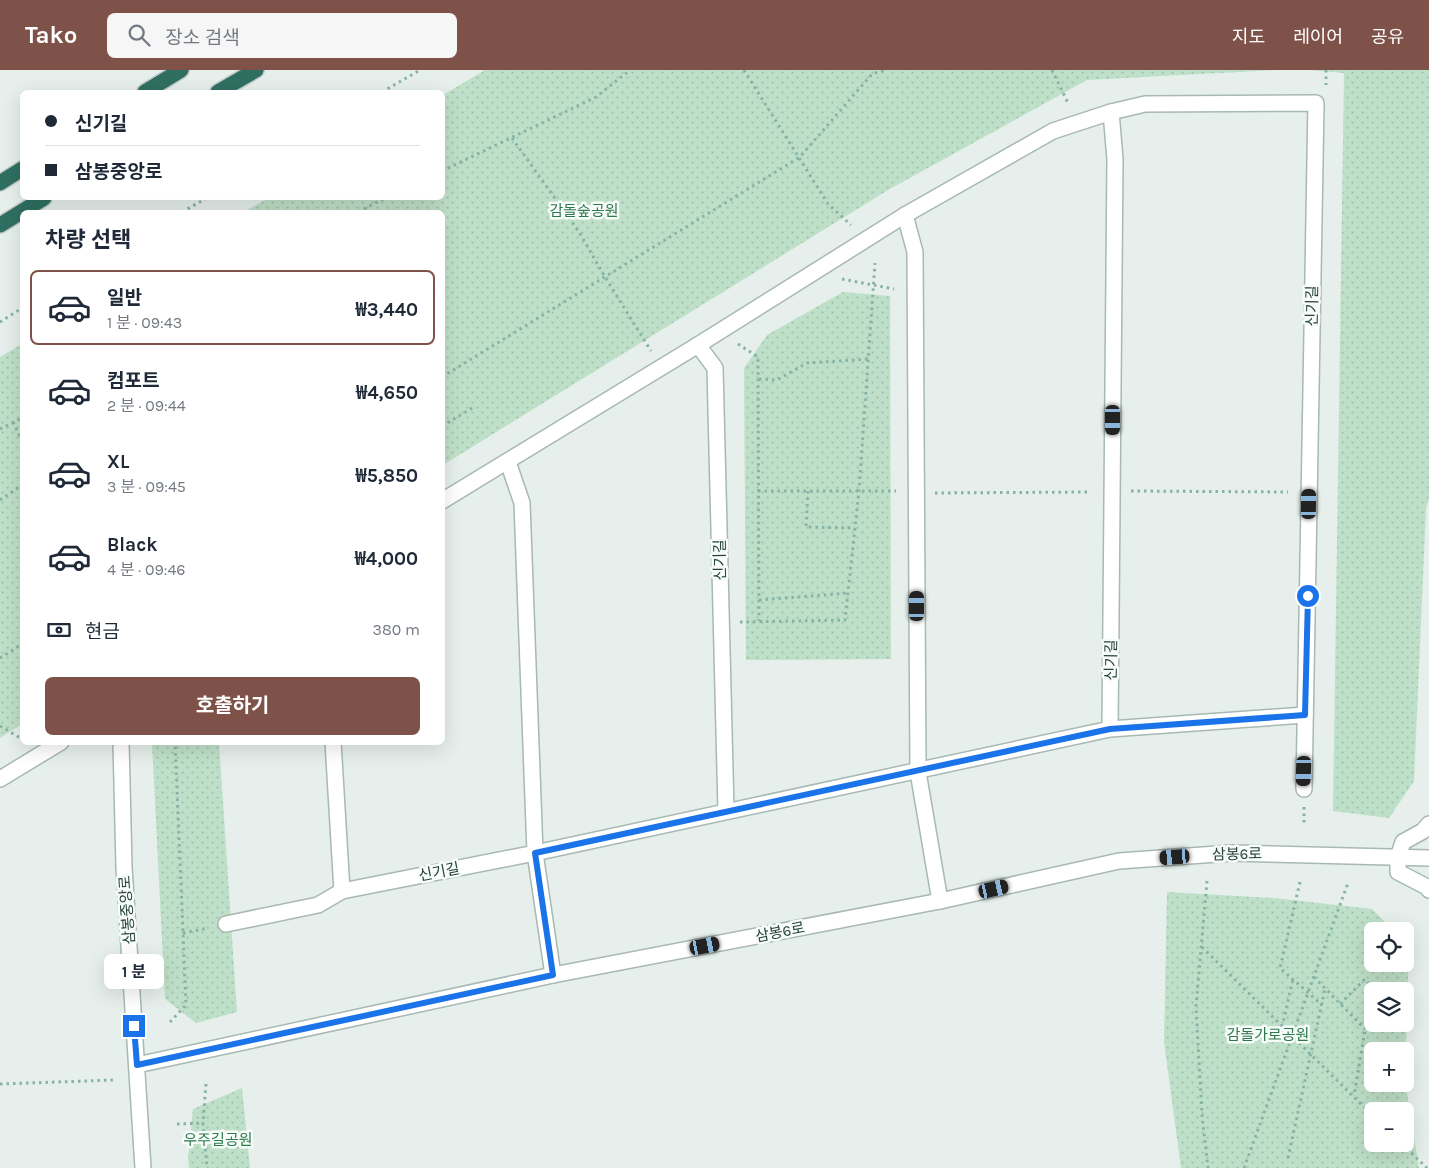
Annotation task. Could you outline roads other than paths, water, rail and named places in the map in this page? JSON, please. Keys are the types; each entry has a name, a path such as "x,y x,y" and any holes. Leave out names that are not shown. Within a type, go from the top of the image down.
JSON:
{"highway":[{"path":"148,90 181,70"},
{"path":"221,90 256,70"},
{"path":"0,183 20,170"},
{"path":"24,210 41,200"},
{"path":"0,225 20,213"}],"street":[{"name":"신기길","path":"445,499 698,345 905,215 1053,131 1111,112 1145,104 1316,102 1304,789"},
{"name":"신기길","path":"1110,729 1115,169 1111,112"},
{"path":"905,215 915,252 918,772 940,901"},
{"name":"신기길","path":"698,345 715,368 726,811"},
{"path":"508,462 522,503 535,853 553,975"},
{"name":"신기길","path":"226,924 318,905 342,890 535,853 726,811 918,772 1110,729 1305,715"},
{"path":"0,779 56,745"},
{"name":"삼봉중앙로","path":"121,745 124,867 143,1168"},
{"path":"333,745 342,890"},
{"path":"1429,824 1423,831 1403,842 1398,857 1398,872 1427,886 1429,890"},
{"name":"삼봉6로","path":"137,1065 553,975 940,901 1119,861 1230,853 1429,858"}],"park label":[{"name":"감돌숲공원","path":"584,211"},
{"name":"감돌가로공원","path":"1268,1035"},
{"name":"우주길공원","path":"218,1140"}]}
